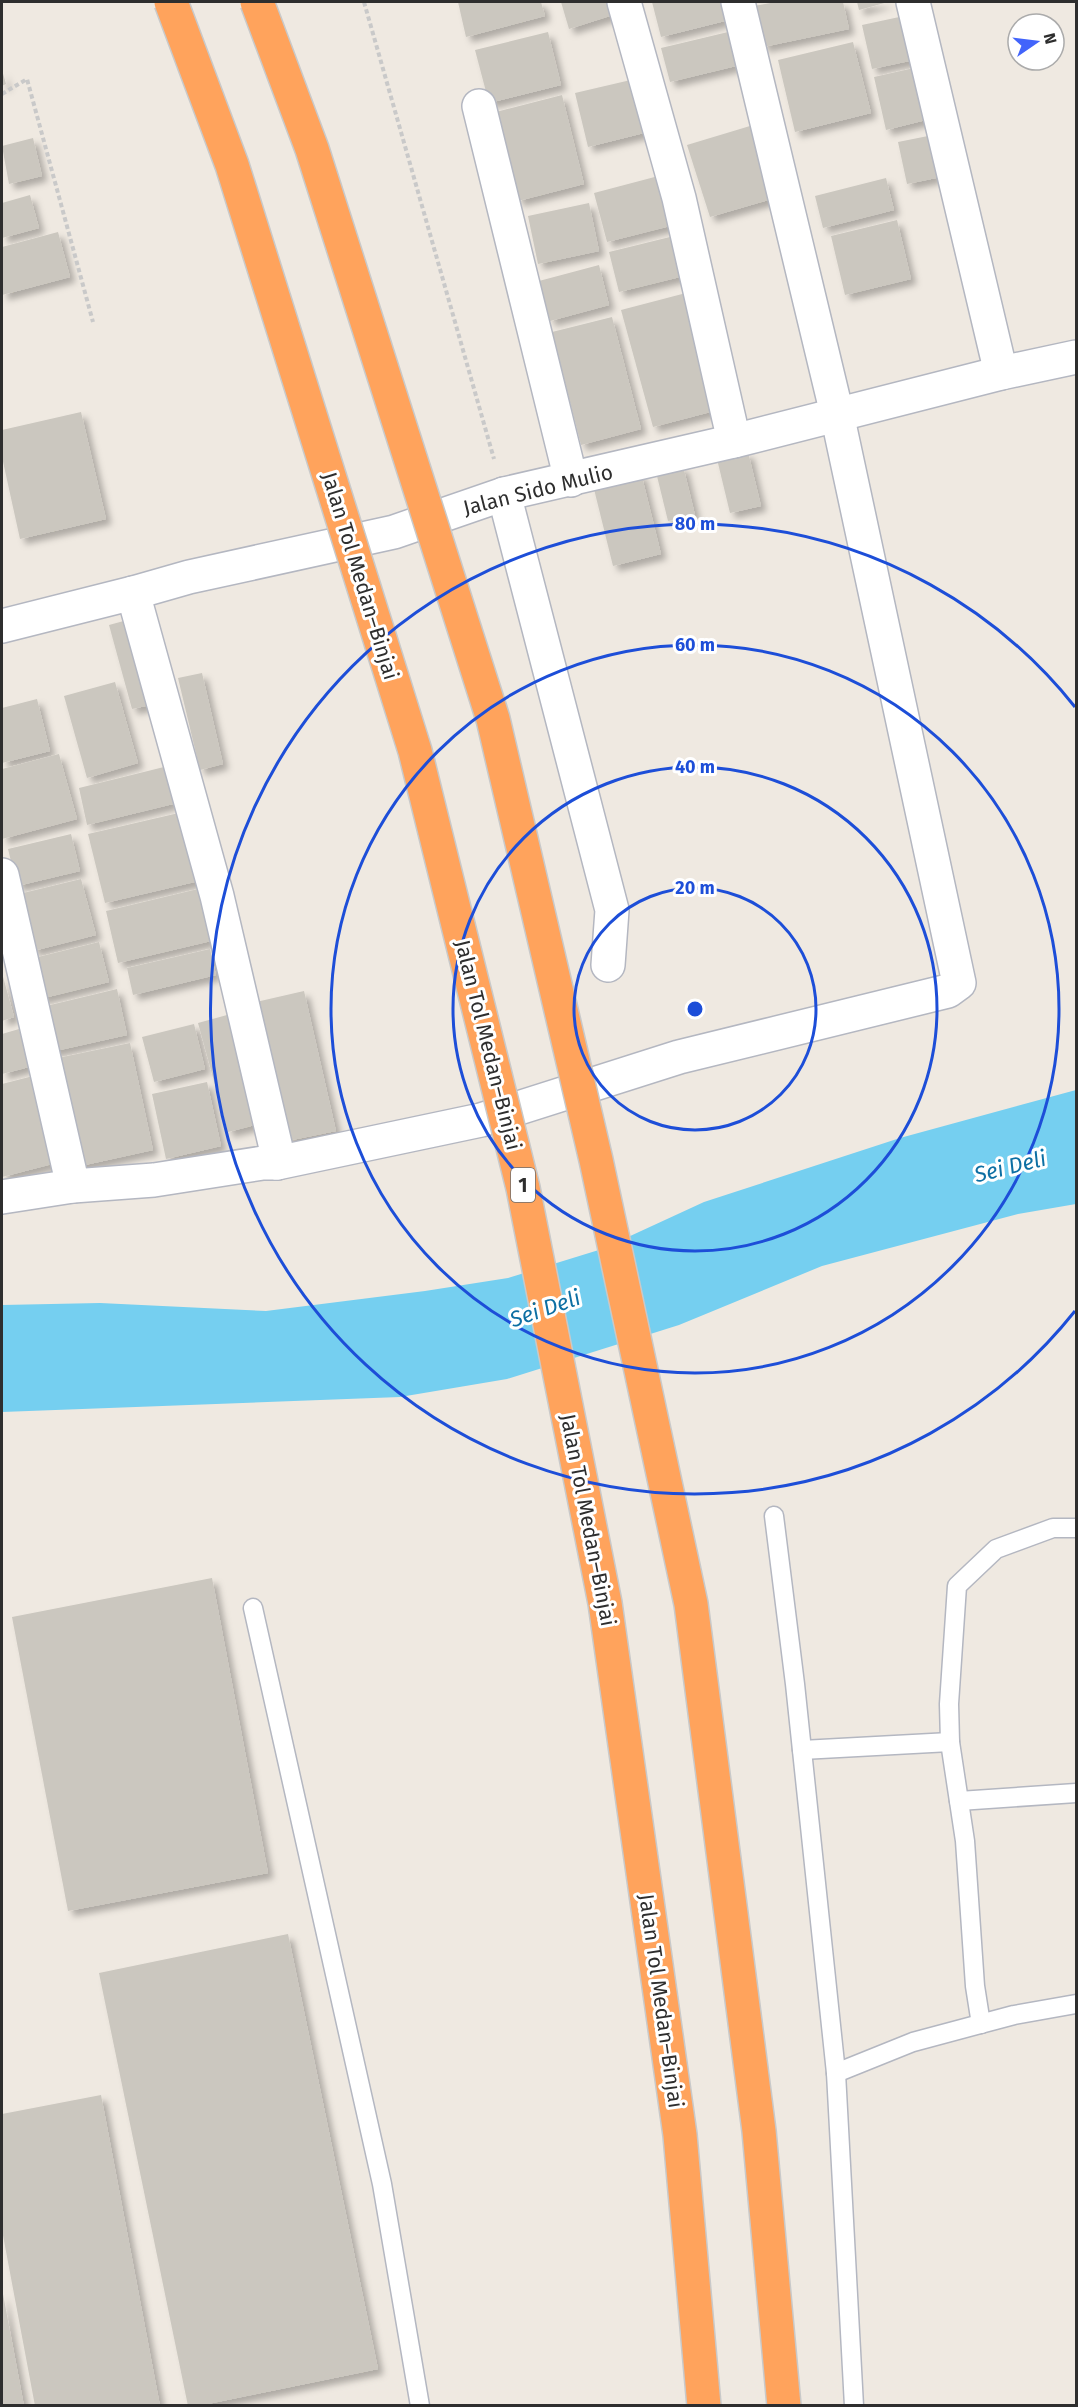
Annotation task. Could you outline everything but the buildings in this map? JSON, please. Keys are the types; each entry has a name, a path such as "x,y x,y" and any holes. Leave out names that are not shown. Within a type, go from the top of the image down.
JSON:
{"highway":[{"name":"Jalan Tol Medan–Binjai","path":"171,2 232,165 415,751 523,1188 606,1603 680,2135 704,2406"},
{"path":"257,2 312,149 493,719 598,1172 691,1604 759,2132 784,2406"}],"street":[{"path":"624,2 679,198 734,441"},
{"path":"2,1197 73,1186 154,1180 263,1163 277,1163 481,1120 668,1060 948,991 959,983 837,414 738,2"},
{"path":"913,2 1001,373"},
{"path":"479,106 572,480"},
{"name":"Jalan Sido Mulio","path":"2,621 133,593 189,576 394,532 504,494 572,480 1001,373 1077,357"},
{"path":"504,494 612,910 608,965"},
{"path":"133,593 217,896 276,1148 277,1163"},
{"path":"2,875 73,1186"}],"lane":[{"path":"774,1516 802,1750 836,2073 854,2406"},
{"path":"981,2024 975,1986 964,1841 950,1742 949,1704 957,1586 996,1549 1053,1528 1077,1528"},
{"path":"253,1608 382,2184 420,2406"},
{"path":"802,1750 950,1742"},
{"path":"959,1801 1077,1793"},
{"path":"836,2073 913,2042 1014,2015 1077,2004"}],"path":[{"path":"363,2 504,494"},
{"path":"2,94 27,80 93,322"}],"water":[{"name":"Sei Deli","path":"1076,1090 1076,1204 1018,1214 822,1266 679,1325 507,1379 400,1397 2,1412 2,1305 100,1303 266,1311 508,1278 602,1249 704,1202 900,1138"}]}
